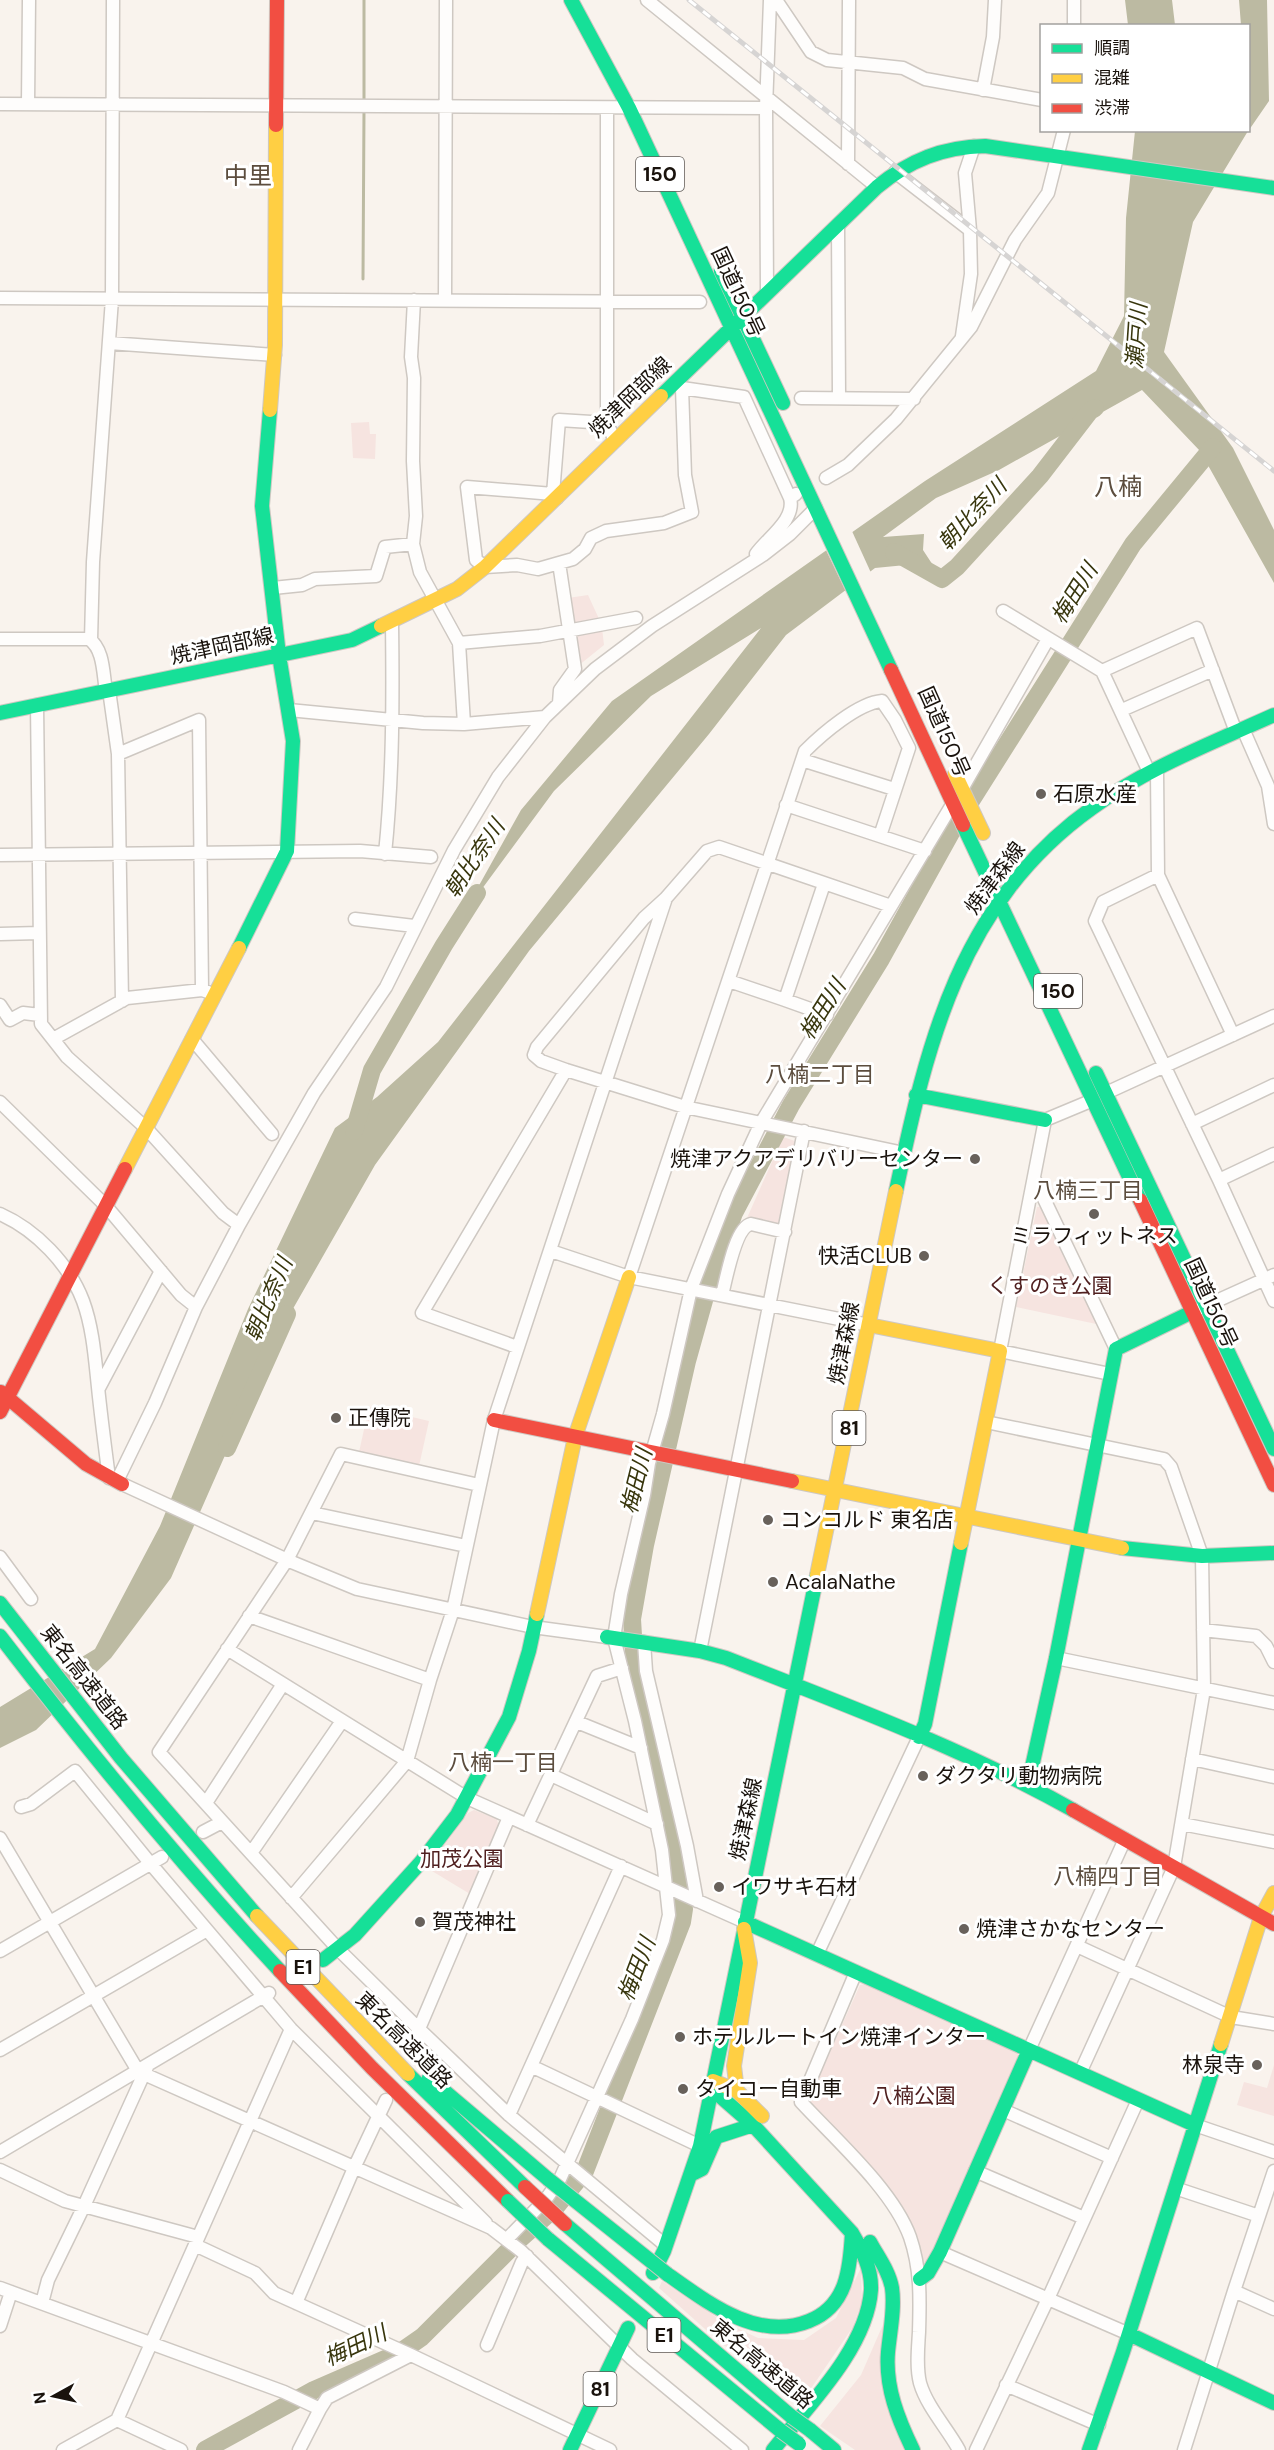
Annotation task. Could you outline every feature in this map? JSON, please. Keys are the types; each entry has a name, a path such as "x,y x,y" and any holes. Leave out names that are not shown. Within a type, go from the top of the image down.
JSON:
{"main road":[{"path":"0,1412 4,1394 70,1276 192,1039 209,992 280,869 287,851 293,741 279,655 262,506 275,354 277,0"},
{"name":"国道150号","path":"571,0 636,108 743,317 788,416"},
{"path":"585,0 597,18"},
{"name":"国道150号","path":"619,59 636,108 731,328 816,507 828,517"},
{"name":"焼津岡部線","path":"0,713 352,640 457,589 485,567 555,496 679,385 731,328 877,187 895,172 930,153 956,147 974,146 1274,188"},
{"name":"国道150号","path":"803,448 828,517 894,659 954,806 1274,1485"},
{"name":"国道150号","path":"894,659 909,676"},
{"name":"焼津森線","path":"660,2273 666,2245 700,2146 797,1685 916,1095 927,1053 950,990 988,920 1009,888 1028,864 1072,823 1153,773 1274,715"},
{"name":"国道150号","path":"948,759 990,847"},
{"name":"国道150号","path":"1092,1063 1274,1449"},
{"path":"916,1095 1045,1120"},
{"path":"323,1960 372,1917 421,1862 457,1815 509,1717 529,1652 575,1437 629,1277"},
{"path":"1028,1785 1056,1658 1116,1349 1192,1312"},
{"path":"869,1325 1000,1352 925,1724 919,1737"},
{"path":"4,1394 72,1453 116,1481"},
{"path":"494,1420 1116,1547 1202,1556 1274,1553"},
{"name":"東名高速道路","path":"0,1603 99,1730 231,1888 379,2046 565,2224 834,2450"},
{"name":"東名高速道路","path":"0,1636 85,1745 205,1886 327,2020 431,2127 548,2239 804,2448"},
{"path":"614,1638 700,1651 726,1658 797,1685 919,1737 1028,1785 1274,1924"},
{"path":"1089,2450 1129,2334 1261,1917 1274,1893"},
{"path":"737,2091 734,2066 750,1963 745,1925 817,1954 1195,2125"},
{"path":"330,1995 660,2273 747,2321 768,2328 790,2328 807,2324 823,2315 838,2300 846,2282 852,2233"},
{"path":"920,2280 928,2273 940,2252 1029,2050"},
{"path":"713,2081 737,2091 778,2132"},
{"path":"713,2081 721,2097 753,2125 852,2233 861,2247 868,2267 871,2290 866,2316 857,2337 773,2450"},
{"path":"690,2175 702,2169 716,2137 753,2125"},
{"path":"803,2159 855,2219 888,2276 893,2300 888,2375 893,2403 902,2429 913,2450"},
{"path":"784,2450 836,2384 863,2344 870,2329 876,2311 877,2276 876,2262 868,2238"},
{"name":"81","path":"570,2450 628,2328"},
{"path":"1129,2334 1274,2403"}],"street":[{"path":"28,104 29,0"},
{"path":"91,640 93,562 112,299 113,0"},
{"path":"445,300 446,0"},
{"path":"647,0 766,103 877,187"},
{"path":"767,294 766,103 770,0"},
{"path":"776,0 811,52 827,60 903,68 926,79 1040,100"},
{"path":"848,164 849,0"},
{"path":"983,90 993,37 995,0"},
{"path":"1074,0 1074,24"},
{"path":"0,104 636,108 766,103"},
{"path":"607,108 607,423 615,441"},
{"path":"826,478 848,465 914,399 961,340 986,302 1016,240 1048,193 1060,157 1064,132"},
{"path":"961,340 971,274 965,173 974,146"},
{"path":"895,172 970,230"},
{"path":"838,225 838,397"},
{"path":"0,298 700,302"},
{"path":"414,300 411,357 414,378 413,461 416,516 413,544 420,572 459,643 464,724"},
{"path":"109,343 275,354"},
{"path":"607,423 559,420 555,496 467,487 476,560 485,567 517,565 538,569 573,559 585,549 591,538 606,531 664,523 692,512 686,475 679,385 744,397 794,495 788,515 748,565"},
{"path":"801,398 914,399"},
{"path":"116,1481 155,1402 196,1307 239,1225 314,1093 386,987 414,926 477,810 504,768 545,717 595,669 625,645 781,541 816,507"},
{"path":"273,588 302,585 315,579 376,576 385,547 413,544"},
{"path":"559,563 575,669 560,690 559,703"},
{"path":"1003,611 1102,671 1153,773 1158,875 1233,1035"},
{"path":"459,643 570,631 636,618"},
{"path":"385,854 391,795 394,721 392,622"},
{"path":"1102,671 1197,628 1240,731 1268,786 1274,824"},
{"path":"0,639 91,640 95,643 100,655 118,754 122,1001"},
{"path":"964,792 1048,639"},
{"path":"1122,710 1213,670"},
{"path":"629,1277 802,760 809,747 850,715 874,702 882,701 895,720 909,748 880,836"},
{"path":"37,705 40,1024 67,1057 146,1128 223,1213 239,1225"},
{"path":"289,710 394,721 464,724 545,717"},
{"path":"53,1039 127,998 209,992 201,853 199,720 118,754"},
{"path":"802,760 894,789"},
{"path":"786,805 925,850"},
{"path":"507,2239 554,2190 568,2166 600,2098 632,2019 663,1940 669,1915 668,1888 657,1824 614,1638 621,1594 653,1454 694,1290 728,1194 764,1124 891,906 954,806"},
{"path":"891,906 719,847 707,851 666,898 644,918 537,1047 534,1055 541,1061 566,1070 685,1107 904,1152"},
{"path":"0,855 360,850 431,857"},
{"path":"1158,875 1103,902 1095,921 1219,1180 1269,1277 1274,1301"},
{"path":"785,1000 824,884"},
{"path":"291,1898 407,1761 453,1610 494,1420 666,898"},
{"path":"356,919 414,926"},
{"path":"0,934 39,933"},
{"path":"729,981 827,1015"},
{"path":"0,1005 10,1020 23,1013 40,1015"},
{"path":"1106,1093 1274,1016"},
{"path":"192,1039 272,1134"},
{"path":"517,1347 422,1313 566,1070"},
{"path":"1192,1124 1274,1085"},
{"path":"1093,1100 1045,1120 1000,1352 1110,1374"},
{"path":"0,1102 106,1206 181,1295 196,1307"},
{"path":"700,1651 785,1232 800,1131"},
{"path":"1219,1180 1274,1154"},
{"path":"1034,1178 1116,1349"},
{"path":"0,1214 30,1231 48,1247 70,1276 83,1300 89,1321 98,1389 116,1481"},
{"path":"720,1295 734,1250 742,1229 746,1225 751,1224 785,1232"},
{"path":"551,1251 629,1277 869,1325"},
{"path":"98,1389 161,1270"},
{"path":"1192,1312 1269,1277"},
{"path":"986,1422 1159,1458 1168,1462 1202,1556 1204,1689 1174,1867 1080,2073"},
{"path":"479,1485 341,1454 287,1560 159,1752 338,1949 419,2029 509,2115 599,2192 666,2245"},
{"path":"116,1481 287,1560 357,1589 533,1627 614,1638"},
{"path":"312,1513 466,1546"},
{"path":"0,1557 31,1599"},
{"path":"249,1616 430,1680"},
{"path":"1203,1630 1256,1636 1266,1646 1274,1662"},
{"path":"642,1642 646,1671 687,1846 695,1900"},
{"path":"227,1649 467,1798 621,1866 745,1925"},
{"path":"1056,1658 1274,1703"},
{"path":"528,1825 578,1722 597,1676 622,1668"},
{"path":"206,1803 283,1684"},
{"path":"251,1853 342,1720"},
{"path":"578,1722 641,1748"},
{"path":"817,1954 883,1817 914,1743 919,1737"},
{"path":"1192,1759 1274,1777"},
{"path":"21,1807 31,1804 75,1770 207,1930 267,1995 291,2029 491,2228 524,2253 632,2359 742,2450"},
{"path":"551,1774 657,1824"},
{"path":"410,2050 509,1816"},
{"path":"203,1832 222,1822"},
{"path":"1182,1824 1274,1842"},
{"path":"0,1838 3,1851 93,1996 143,2070 250,2122 491,2228"},
{"path":"1029,2050 1125,1839"},
{"path":"0,1951 162,1857"},
{"path":"509,2115 621,1866"},
{"path":"0,2050 207,1930"},
{"path":"1077,1946 1231,2017 1274,2024"},
{"path":"856,1972 801,2102 870,2176 894,2207 910,2236 920,2280 918,2354 920,2382 925,2396 959,2450"},
{"path":"0,2152 267,1995"},
{"path":"63,2450 117,2420 291,2029"},
{"path":"531,2066 700,2146"},
{"path":"42,2303 48,2280 84,2206 143,2070"},
{"path":"296,2303 386,2100"},
{"path":"976,2450 1047,2301 1138,2100"},
{"path":"1002,2110 1112,2158"},
{"path":"1195,2125 1274,2152"},
{"path":"0,2170 65,2201 197,2241 255,2273 274,2293 386,2343 610,2450"},
{"path":"975,2171 1084,2218"},
{"path":"1184,2450 1274,2171"},
{"path":"1175,2188 1259,2216"},
{"path":"940,2252 1047,2301 1129,2334"},
{"path":"487,2345 524,2253"},
{"path":"0,2326 5,2290 284,2392 314,2406"},
{"path":"1234,2291 1274,2309"},
{"path":"299,2450 314,2406 411,2355"},
{"path":"1006,2385 1099,2425"},
{"path":"117,2420 180,2450"}],"green space":[{"path":"369,422 370,434 376,434 375,459 353,458 351,423"},
{"path":"588,595 600,621 573,627 568,598"},
{"path":"602,628 604,645 578,666 573,633"},
{"path":"783,1137 798,1142 781,1223 747,1218"},
{"name":"くすのき公園","path":"1037,1207 1045,1207 1101,1325 1016,1307"},
{"path":"369,1407 429,1421 419,1466 359,1452"},
{"name":"加茂公園","path":"474,1810 497,1819 499,1828 470,1894 427,1868 468,1813"},
{"name":"八楠公園","path":"866,1984 1019,2053 929,2261 923,2263 916,2239 892,2196 861,2157 809,2103 809,2098 860,1985"},
{"path":"1274,2065 1274,2116 1237,2105 1244,2082 1267,2088"},
{"path":"861,2268 862,2301 853,2327 799,2406 714,2337 659,2288 662,2281 722,2321 758,2338 804,2340 836,2318"},
{"path":"888,2313 906,2450 855,2450 820,2426 861,2375"}],"water":[{"path":"1125,0 1172,0 1175,24 1128,24"},
{"path":"1239,0 1267,0 1269,101 1250,129 1250,24 1241,24"},
{"name":"瀬戸川","path":"1135,132 1247,132 1193,222 1164,352 1233,448 1274,530 1274,583 1200,451 1142,390 999,470 936,498 883,537 924,534 923,550 942,579 916,564 875,568 786,635 709,734 529,951 375,1165 278,1335 171,1578 111,1658 36,1730 0,1748 0,1707 95,1649 160,1526 248,1309 335,1128 377,1097 438,1042 761,628 651,696 554,791 462,916 521,810 612,701 925,481 1096,371 1124,316 1126,218"}],"pier":[{"path":"851,529 872,575 847,594 825,548"}],"waterway":[{"path":"364,0 364,103"},
{"path":"363,279 364,110"},
{"name":"朝比奈川","path":"894,552 942,579 957,567 1040,476 1090,411 1095,408"},
{"name":"梅田川","path":"205,2450 314,2390 399,2353 422,2337 520,2239 555,2208 585,2171 682,1922 684,1909 678,1861 635,1669 632,1619 645,1545 687,1361 710,1279 734,1213 791,1105 881,959 952,831 1133,544 1213,447"},
{"name":"朝比奈川","path":"354,1131 372,1070 444,945 477,893"},
{"name":"朝比奈川","path":"227,1448 287,1314"}],"railway":[{"path":"689,0 1274,471"}],"traffic: fast":[{"path":"571,0 629,108 891,670"},
{"path":"661,396 877,187 902,169 941,152 985,146 1274,188"},
{"path":"721,271 783,403"},
{"path":"239,948 287,851 293,741 279,655 262,506 270,410"},
{"path":"0,713 352,640 381,626"},
{"path":"896,1191 921,1082 956,979 980,931 1010,887 1047,845 1113,794 1157,768 1274,715"},
{"path":"963,825 1140,1200"},
{"path":"1096,1073 1274,1449"},
{"path":"916,1095 1045,1120"},
{"path":"1028,1785 1056,1658 1116,1349 1192,1312"},
{"path":"919,1737 925,1724 961,1543"},
{"path":"1122,1548 1202,1556 1274,1553"},
{"path":"653,2273 664,2251 700,2146 817,1575"},
{"path":"0,1603 121,1758 257,1916"},
{"path":"323,1960 355,1935 421,1862 457,1815 509,1717 529,1651 537,1614"},
{"path":"0,1636 136,1807 280,1971"},
{"path":"607,1637 700,1651 726,1658 946,1747 1073,1810"},
{"path":"745,1922 1195,2125"},
{"path":"1089,2450 1123,2352 1221,2044"},
{"path":"920,2279 928,2273 940,2252 1029,2050"},
{"path":"408,2074 525,2187"},
{"path":"429,2078 548,2179"},
{"path":"713,2081 721,2097 753,2125 852,2233 863,2253 870,2275 871,2290 867,2312 847,2355 834,2375 773,2450"},
{"path":"690,2175 702,2169 716,2137 753,2125"},
{"path":"548,2179 667,2274"},
{"path":"508,2201 548,2239"},
{"path":"565,2224 792,2417"},
{"path":"667,2274 716,2307 734,2316 752,2323 790,2326 809,2321 822,2314 839,2296 848,2273 852,2233"},
{"path":"548,2239 781,2431"},
{"path":"870,2242 891,2282 893,2304 888,2352 889,2378 898,2415 913,2450"},
{"path":"570,2450 628,2328"},
{"path":"1129,2334 1274,2403"},
{"path":"792,2417 810,2430"},
{"path":"810,2430 834,2450"},
{"path":"781,2431 799,2444"}],"traffic: slow":[{"path":"270,410 275,345 276,125"},
{"path":"381,626 457,589 485,567 661,396"},
{"path":"955,774 983,833"},
{"path":"125,1169 239,948"},
{"path":"817,1575 896,1191"},
{"path":"537,1614 575,1437 629,1277"},
{"path":"869,1325 1000,1351 961,1543"},
{"path":"792,1481 1122,1548"},
{"path":"1221,2044 1261,1917 1274,1893"},
{"path":"257,1916 408,2074"},
{"path":"737,2091 734,2066 750,1963 744,1929"},
{"path":"713,2081 737,2091 762,2116"}],"traffic: jam":[{"path":"276,125 277,0"},
{"path":"891,670 963,825"},
{"path":"0,1412 125,1169"},
{"path":"1140,1200 1274,1485"},
{"path":"1,1392 86,1464 122,1484"},
{"path":"494,1420 792,1481"},
{"path":"1073,1810 1274,1924"},
{"path":"280,1971 372,2068 508,2201"},
{"path":"525,2187 565,2224"}],"place":[{"name":"石原水産","path":"1041,794"},
{"name":"焼津アクアデリバリーセンター","path":"975,1159"},
{"name":"ミラフィットネス","path":"1094,1214"},
{"name":"快活CLUB","path":"924,1256"},
{"name":"正傳院","path":"336,1418"},
{"name":"コンコルド 東名店","path":"768,1520"},
{"name":"AcalaNathe","path":"773,1582"},
{"name":"ダクタリ動物病院","path":"923,1776"},
{"name":"イワサキ石材","path":"719,1887"},
{"name":"賀茂神社","path":"420,1922"},
{"name":"焼津さかなセンター","path":"964,1929"},
{"name":"ホテルルートイン焼津インター","path":"680,2037"},
{"name":"林泉寺","path":"1257,2065"},
{"name":"タイコー自動車","path":"683,2089"}],"district":[{"name":"中里","path":"248,176"},
{"name":"八楠","path":"1118,487"},
{"name":"八楠二丁目","path":"820,1074"},
{"name":"八楠三丁目","path":"1088,1190"},
{"name":"八楠一丁目","path":"503,1762"},
{"name":"八楠四丁目","path":"1108,1876"}]}
